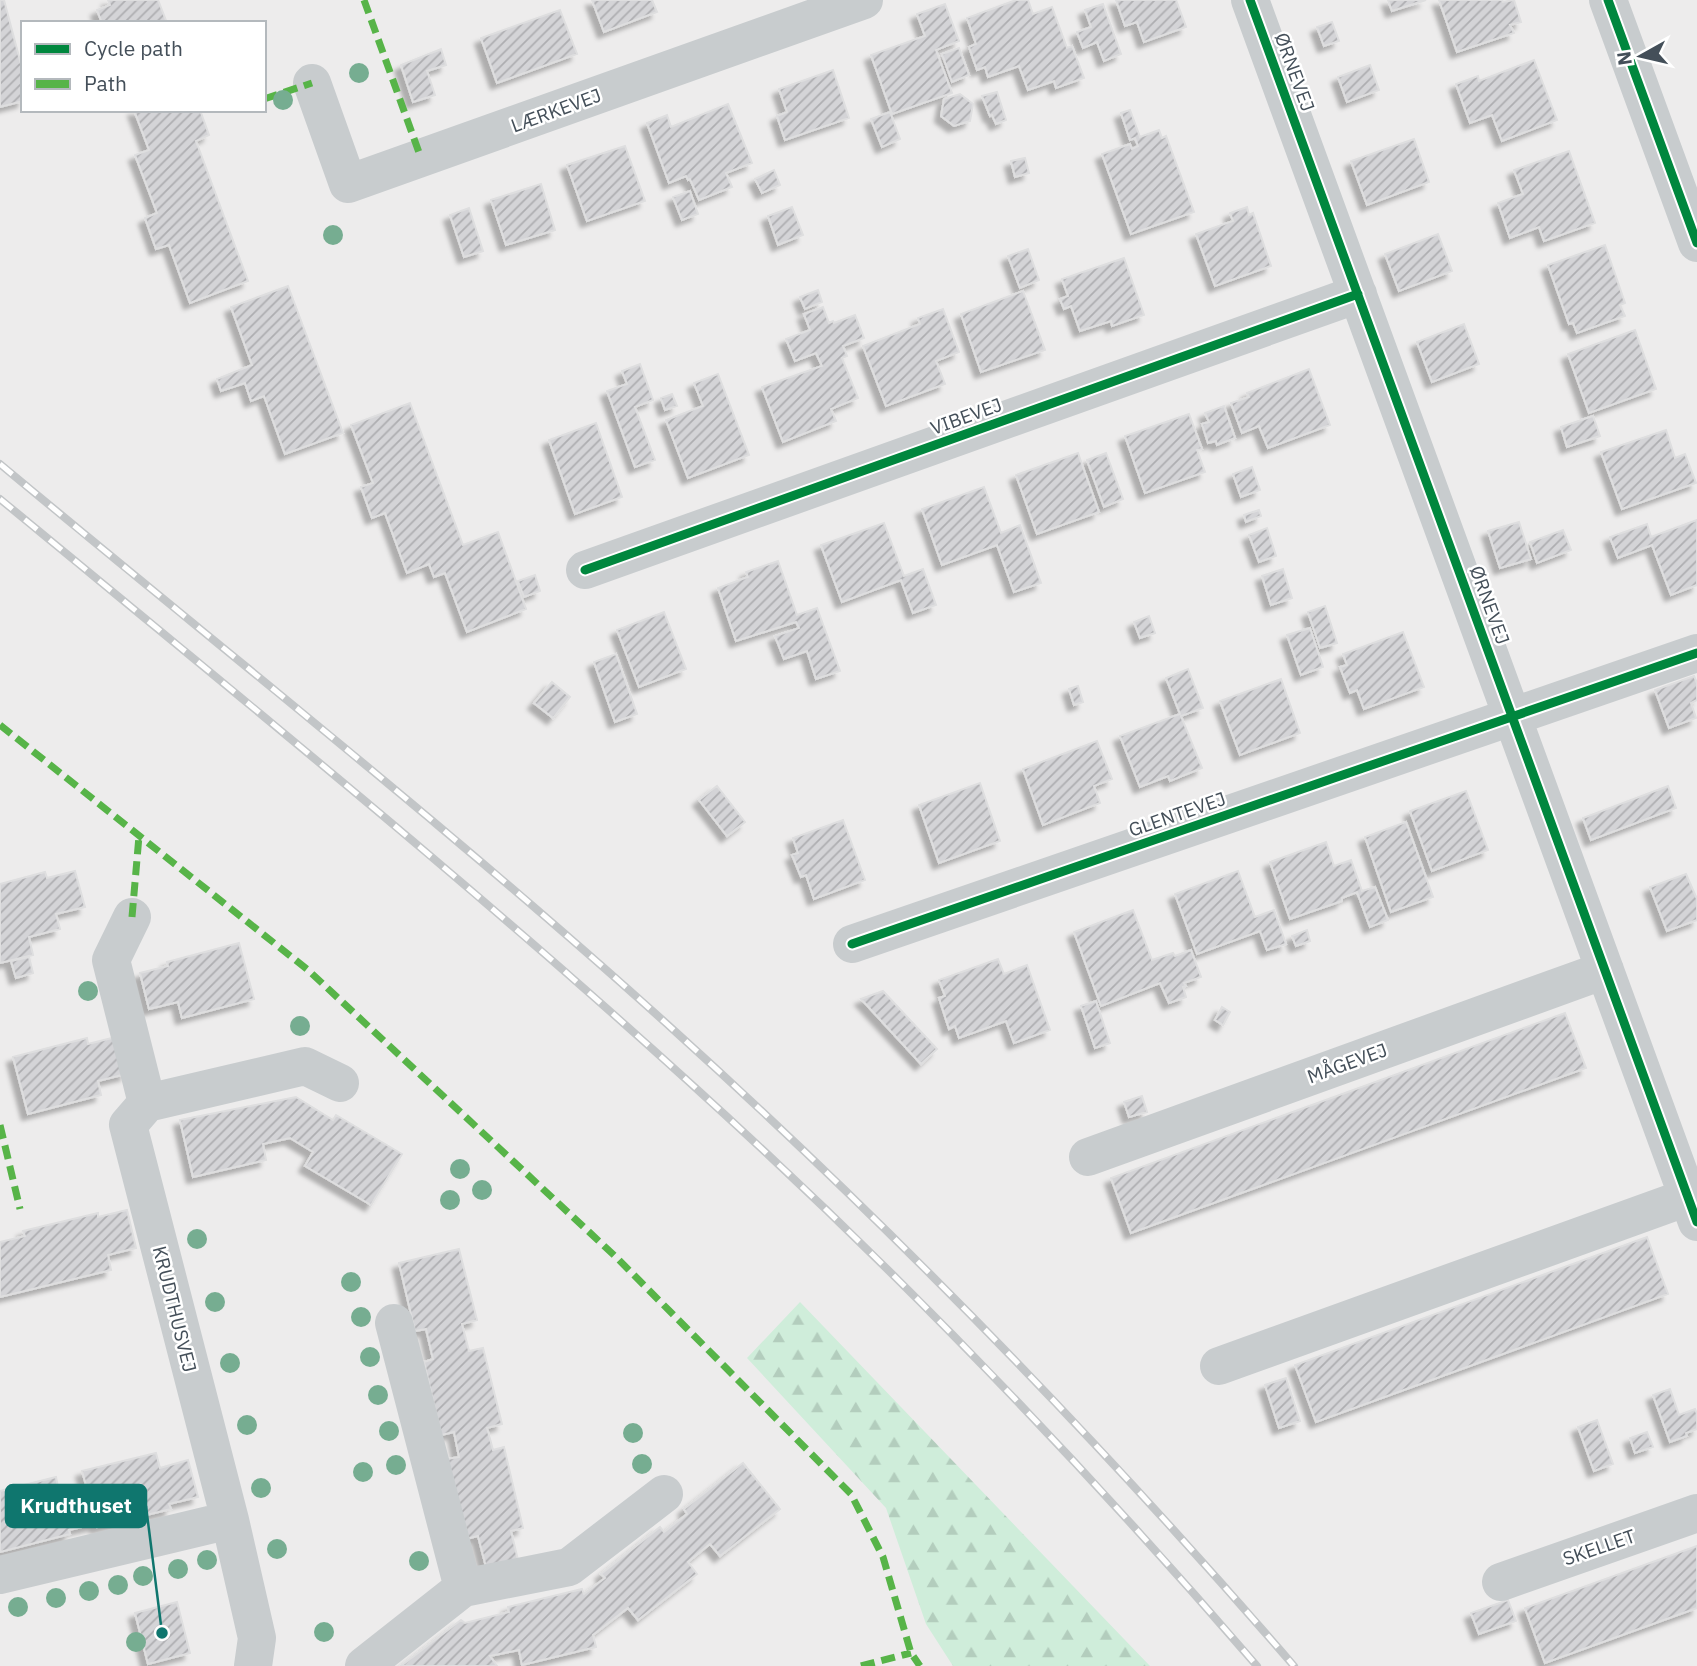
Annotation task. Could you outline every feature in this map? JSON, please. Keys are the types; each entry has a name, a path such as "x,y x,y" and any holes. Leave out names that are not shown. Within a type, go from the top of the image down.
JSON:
{"street":[{"name":"LÆRKEVEJ","path":"312,83 348,184 864,0"},
{"name":"ØRNEVEJ","path":"1250,0 1693,1209"},
{"path":"1608,0 1697,243"},
{"name":"VIBEVEJ","path":"586,570 1358,294"},
{"name":"GLENTEVEJ","path":"852,943 1697,653"},
{"path":"132,917 111,960 147,1103 305,1066 340,1083"},
{"name":"MÅGEVEJ","path":"1088,1157 1605,970"},
{"name":"KRUDTHUSVEJ","path":"147,1103 128,1125 230,1520 257,1638 253,1666"},
{"path":"1219,1366 1693,1209"},
{"path":"394,1323 463,1588"},
{"path":"364,1666 463,1588 569,1567 664,1494"},
{"name":"SKELLET","path":"1502,1582 1697,1513"},
{"path":"0,1575 230,1520"}],"green space":[{"path":"800,1302 1150,1666 953,1666 926,1624 886,1508 747,1358"}],"building":[{"path":"0,0 4,0 21,64 21,102 0,107"},
{"path":"108,0 158,0 166,21 101,21 97,10 110,5"},
{"path":"592,0 652,0 657,12 604,32"},
{"path":"1016,0 1028,0 1033,14 1052,7 1067,48 1072,46 1084,78 1056,88 1054,81 1028,90 1019,66 988,77 985,67 977,70 969,47 976,44 967,18"},
{"path":"1116,0 1176,0 1186,27 1144,42 1137,22 1125,26"},
{"path":"1388,0 1426,0 1392,11"},
{"path":"1439,0 1514,0 1521,22 1510,25 1514,33 1457,52"},
{"path":"945,4 959,41 936,50 952,93 892,114 871,55 925,36 917,14"},
{"path":"1103,4 1121,54 1104,61 1097,42 1083,48 1077,32 1091,27 1085,10"},
{"path":"560,10 577,54 497,83 481,38"},
{"path":"1332,22 1339,41 1324,46 1317,27"},
{"path":"959,48 969,75 952,82 942,54"},
{"path":"441,49 446,65 427,71 435,95 413,102 401,65"},
{"path":"1534,60 1557,120 1502,141 1492,115 1470,123 1456,84 1478,76 1479,81"},
{"path":"1370,65 1379,90 1347,102 1338,77"},
{"path":"833,70 849,118 785,140 777,116 787,112 779,89"},
{"path":"997,92 1006,120 996,124 982,96"},
{"path":"960,94 973,104 970,121 954,126 941,116 944,99"},
{"path":"728,104 752,163 726,173 732,187 699,200 686,176 669,183 647,123 667,115 671,127"},
{"path":"1130,110 1140,137 1159,130 1162,138 1166,136 1194,212 1131,234 1102,154 1130,144 1132,149 1138,146 1135,138 1130,140 1121,113"},
{"path":"135,112 201,112 209,135 196,141 248,281 190,303 169,245 156,249 145,218 157,213 135,155 149,150"},
{"path":"890,112 900,139 882,147 871,119"},
{"path":"1414,139 1429,182 1367,205 1351,161"},
{"path":"625,146 645,201 587,221 567,165"},
{"path":"1569,151 1595,223 1544,241 1539,227 1510,238 1498,203 1523,194 1514,170"},
{"path":"1025,158 1029,173 1015,177 1011,161"},
{"path":"774,170 780,185 762,193 755,179"},
{"path":"541,184 555,230 506,245 491,200"},
{"path":"690,191 698,214 682,220 673,197"},
{"path":"792,207 803,235 778,245 768,216"},
{"path":"1247,207 1249,215 1253,213 1271,266 1215,286 1196,234 1233,221 1230,213"},
{"path":"469,208 483,251 464,257 450,215"},
{"path":"1438,234 1452,271 1399,291 1385,254"},
{"path":"1605,245 1625,303 1620,305 1625,316 1577,333 1573,323 1569,324 1548,265"},
{"path":"1028,249 1039,280 1020,288 1008,256"},
{"path":"1124,258 1144,315 1112,326 1111,321 1080,331 1071,306 1064,309 1060,299 1068,296 1062,279"},
{"path":"288,286 343,433 285,454 264,396 251,401 245,383 221,391 217,379 252,365 231,307"},
{"path":"818,290 822,302 805,309 800,297"},
{"path":"1023,291 1045,350 981,372 961,314"},
{"path":"823,307 829,323 855,315 864,338 843,346 847,356 842,358 858,398 831,409 836,421 783,442 762,387 822,366 816,353 795,361 786,339 810,330 804,314"},
{"path":"943,309 959,352 936,361 945,384 886,406 863,346 920,324 918,318"},
{"path":"1464,324 1479,364 1432,382 1417,342"},
{"path":"1635,330 1656,389 1589,413 1568,354"},
{"path":"640,364 653,400 635,407 655,460 635,467 607,391 627,384 622,371"},
{"path":"1309,369 1330,425 1268,448 1259,426 1242,433 1231,403 1249,397 1247,393"},
{"path":"718,374 749,455 688,478 666,420 703,406 694,383"},
{"path":"672,394 677,406 665,410 661,398"},
{"path":"410,403 463,545 498,532 526,609 467,632 445,573 434,577 429,564 407,573 385,513 372,518 361,487 373,483 351,425"},
{"path":"1224,406 1235,438 1217,445 1216,441 1208,443 1202,424 1209,422 1205,413"},
{"path":"1189,414 1202,449 1197,450 1205,472 1145,493 1125,436"},
{"path":"1593,416 1600,436 1567,447 1561,427"},
{"path":"596,423 622,497 575,514 549,440"},
{"path":"1666,430 1675,458 1685,454 1696,483 1622,509 1601,452"},
{"path":"1078,453 1099,512 1037,534 1016,475"},
{"path":"1106,453 1123,499 1104,507 1087,460"},
{"path":"1252,467 1260,490 1241,497 1233,474"},
{"path":"984,487 1001,533 1020,525 1041,583 1014,592 997,545 942,565 922,509"},
{"path":"1259,510 1261,516 1246,522 1244,515"},
{"path":"1697,520 1697,585 1671,595 1652,545 1618,558 1610,537 1647,524 1651,537"},
{"path":"1519,522 1531,559 1500,568 1488,531"},
{"path":"884,523 904,576 923,569 936,605 913,613 901,580 842,602 821,545"},
{"path":"1267,528 1276,556 1259,562 1249,535"},
{"path":"1563,530 1571,550 1537,563 1530,542"},
{"path":"778,561 797,615 817,608 840,671 816,679 807,651 784,659 775,636 799,628 796,622 736,641 718,588 748,577 746,572"},
{"path":"1283,569 1292,598 1271,605 1262,576"},
{"path":"535,575 540,591 524,597 518,581"},
{"path":"1325,606 1337,643 1320,648 1308,612"},
{"path":"664,612 686,669 639,687 617,630"},
{"path":"1149,616 1155,633 1140,638 1134,622"},
{"path":"1310,628 1323,667 1301,675 1287,635"},
{"path":"1403,632 1424,687 1364,709 1357,690 1350,693 1340,667 1347,665 1343,654"},
{"path":"616,654 637,714 615,722 594,662"},
{"path":"1188,669 1203,708 1181,716 1202,768 1170,781 1168,776 1140,787 1120,736 1180,714 1166,678"},
{"path":"1694,676 1697,683 1697,700 1691,703 1696,718 1669,728 1655,690"},
{"path":"1281,679 1300,733 1240,755 1220,701"},
{"path":"552,682 570,697 553,718 534,703"},
{"path":"1078,686 1083,702 1074,705 1069,689"},
{"path":"1097,741 1112,779 1094,786 1100,803 1043,825 1023,769"},
{"path":"980,783 1000,841 939,863 919,805"},
{"path":"717,786 745,822 727,836 699,800"},
{"path":"1668,786 1676,808 1591,840 1583,818"},
{"path":"1466,791 1488,850 1432,871 1410,811"},
{"path":"843,820 865,880 814,899 806,875 801,877 792,855 798,853 793,838"},
{"path":"1406,822 1433,897 1391,912 1365,837"},
{"path":"1326,842 1334,866 1351,860 1362,891 1375,887 1388,920 1370,927 1357,892 1342,898 1342,901 1290,919 1270,862"},
{"path":"75,871 85,907 56,914 60,929 29,937 33,955 0,963 0,884 45,872 47,878"},
{"path":"1238,871 1255,917 1274,910 1286,944 1267,950 1260,931 1197,954 1175,894"},
{"path":"1686,874 1697,899 1697,920 1667,931 1650,887"},
{"path":"1133,910 1152,960 1191,950 1201,977 1184,983 1186,997 1169,1003 1160,983 1101,1006 1074,932"},
{"path":"1307,930 1310,941 1296,946 1292,936"},
{"path":"239,943 254,999 182,1018 178,1002 149,1009 140,973 168,966 167,962"},
{"path":"29,957 33,973 16,978 11,961"},
{"path":"998,959 1004,974 1027,965 1050,1030 1014,1043 1006,1021 959,1038 955,1026 949,1029 939,998 945,996 939,980"},
{"path":"883,991 937,1049 921,1064 861,999"},
{"path":"1096,1001 1110,1043 1095,1048 1081,1006"},
{"path":"1222,1007 1230,1012 1223,1025 1215,1020"},
{"path":"1565,1013 1586,1068 1131,1233 1111,1178"},
{"path":"116,1037 126,1074 98,1081 101,1095 28,1114 13,1057 87,1038 88,1044"},
{"path":"1142,1096 1147,1112 1129,1117 1124,1102"},
{"path":"296,1097 333,1120 336,1115 402,1154 371,1205 305,1166 313,1152 290,1138 263,1144 266,1160 193,1177 180,1120"},
{"path":"127,1210 136,1248 108,1255 111,1270 0,1297 0,1242 25,1236 23,1231 98,1213 98,1217"},
{"path":"1647,1237 1668,1294 1316,1422 1295,1365"},
{"path":"459,1249 477,1320 462,1324 469,1351 483,1348 502,1424 487,1428 493,1450 504,1447 523,1528 511,1531 518,1560 486,1567 478,1536 466,1539 447,1459 459,1457 454,1432 441,1435 424,1362 433,1359 426,1329 415,1331 399,1263"},
{"path":"1286,1378 1300,1421 1279,1428 1265,1385"},
{"path":"1670,1389 1679,1415 1695,1409 1697,1429 1670,1442 1653,1395"},
{"path":"1597,1420 1613,1464 1594,1471 1578,1427"},
{"path":"1647,1432 1653,1447 1635,1453 1630,1438"},
{"path":"156,1453 160,1468 188,1460 198,1497 169,1504 171,1509 97,1527 95,1524 69,1530 70,1534 0,1552 0,1491 56,1477 59,1492 86,1485 82,1471"},
{"path":"743,1463 780,1509 720,1556 710,1544 688,1562 697,1574 638,1620 628,1608 593,1635 596,1647 522,1665 519,1650 490,1656 497,1666 401,1666 461,1620 465,1623 509,1612 508,1607 582,1589 584,1594 605,1578 601,1574 660,1527 664,1532 687,1514 684,1509"},
{"path":"1697,1546 1697,1608 1545,1663 1525,1608"},
{"path":"1508,1600 1516,1621 1479,1634 1471,1613"},
{"path":"177,1602 190,1653 148,1664 135,1613"}],"railway":[{"path":"0,464 503,881 750,1100 991,1335 1145,1498 1294,1666"},
{"path":"0,499 481,899 762,1149 891,1273 1017,1401 1257,1666"}],"marked path":[{"path":"364,0 421,158"},
{"path":"266,98 312,83"},
{"path":"0,725 308,970 617,1258 851,1494 883,1557 911,1653 920,1666"},
{"path":"132,917 139,836"},
{"path":"0,1125 20,1209"},
{"path":"861,1666 911,1653"}],"cycle path":[{"path":"1250,0 1697,1222"},
{"path":"1608,0 1697,243"},
{"path":"585,570 1358,294"},
{"path":"852,944 1697,653"}],"place":[{"name":"Krudthuset","path":"162,1633"}]}
